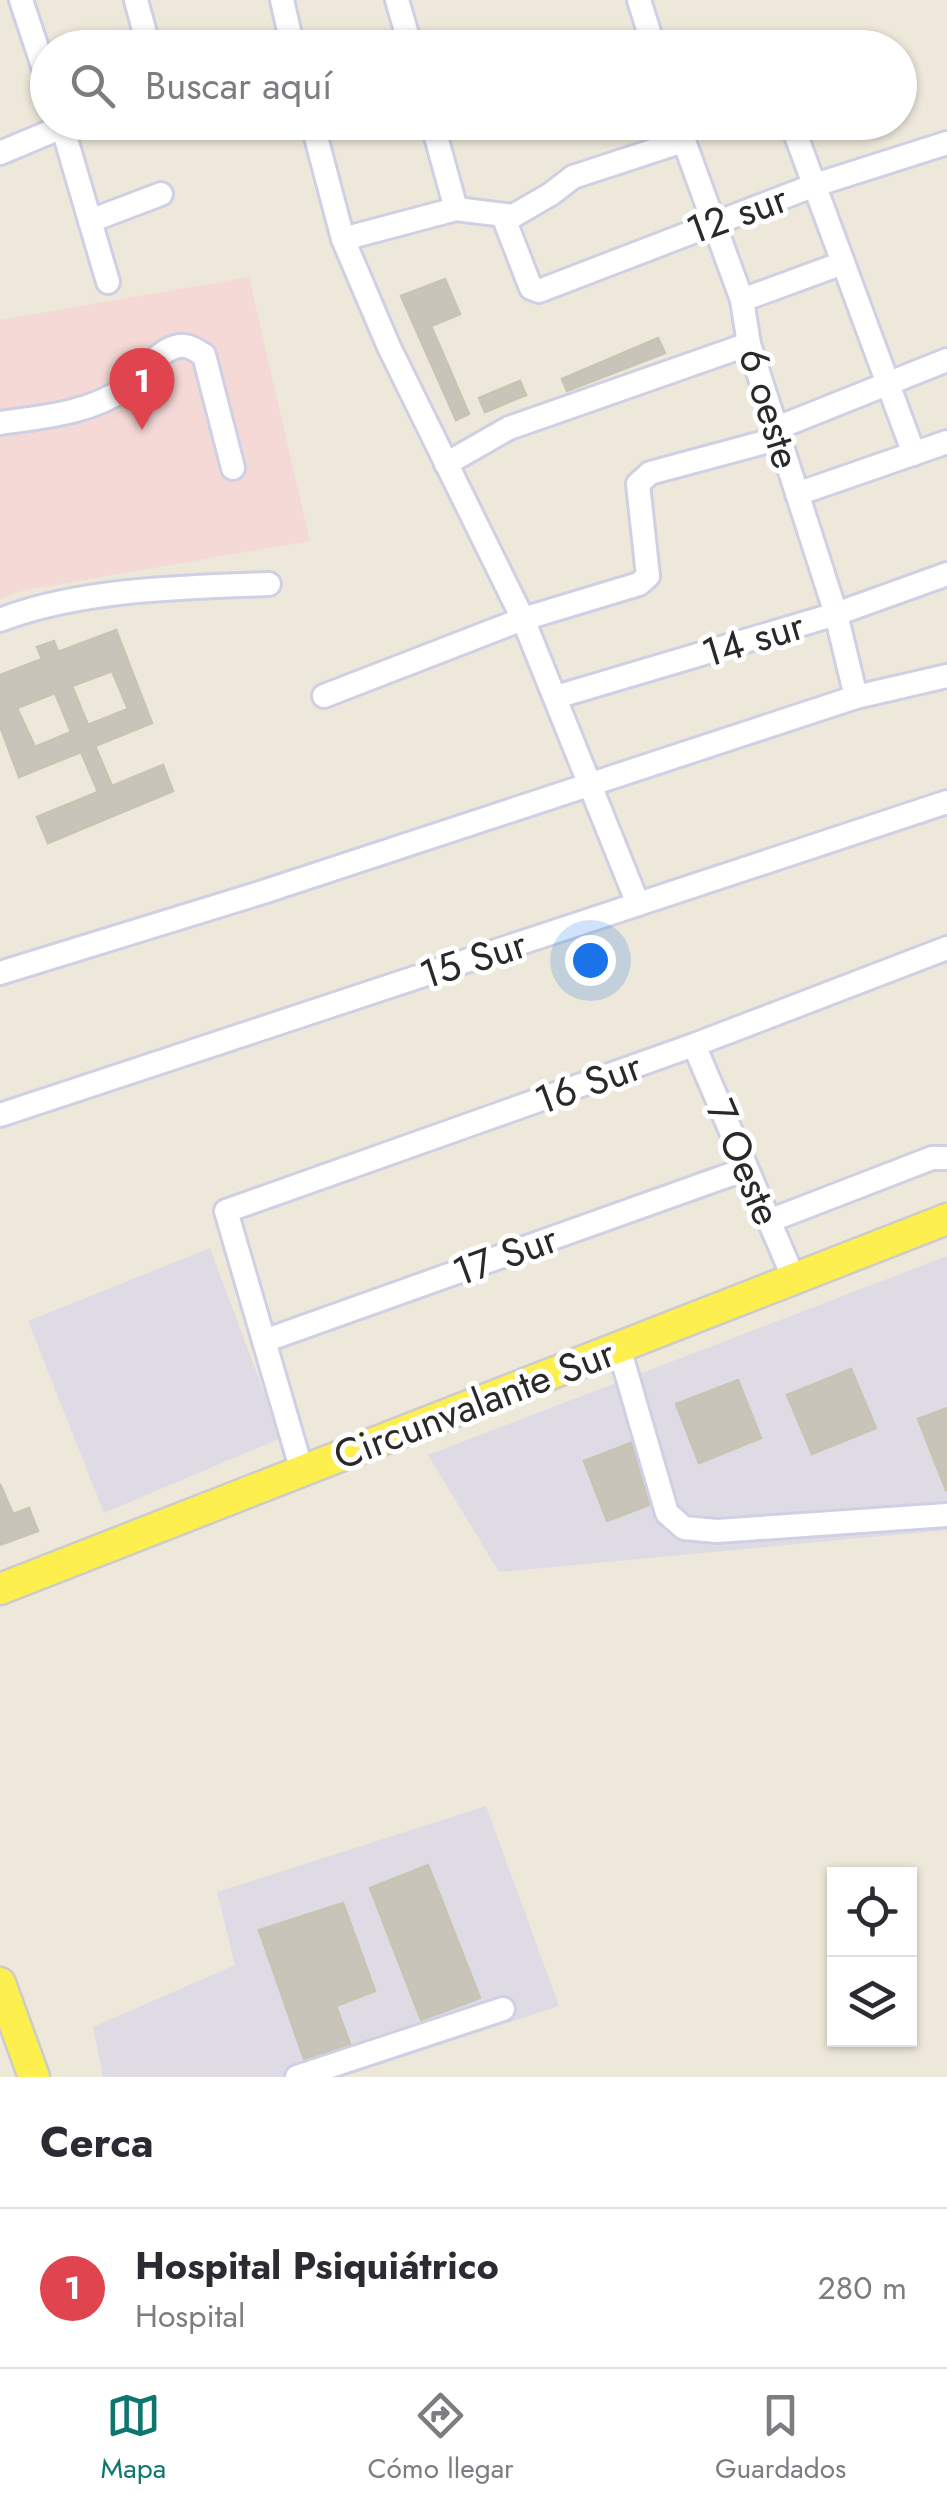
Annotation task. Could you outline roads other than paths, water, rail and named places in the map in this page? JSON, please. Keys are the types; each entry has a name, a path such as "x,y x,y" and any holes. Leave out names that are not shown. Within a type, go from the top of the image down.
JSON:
{"main road":[{"name":"Circunvalante Sur","path":"0,1588 947,1219"},
{"path":"0,1983 34,2077"}],"street":[{"path":"21,0 31,30"},
{"path":"136,0 144,30"},
{"path":"282,0 288,30"},
{"path":"397,0 405,30"},
{"path":"639,0 648,30"},
{"path":"0,153 30,140"},
{"path":"70,140 108,282"},
{"path":"317,140 342,239 389,347 524,619 638,904"},
{"path":"437,140 456,208"},
{"path":"342,239 456,208 503,216 525,211 574,177 661,140"},
{"name":"6 oeste","path":"683,140 742,300 749,344 836,614 856,697"},
{"path":"798,140 914,454"},
{"name":"12 sur","path":"503,216 531,288 539,291 713,222 947,142"},
{"path":"90,220 161,194"},
{"path":"742,300 843,263"},
{"path":"446,464 509,428 749,344"},
{"path":"0,423 98,404 129,386 172,347 187,346 204,354 234,468"},
{"path":"324,696 524,619 639,584 648,576 637,490 650,473 779,432 947,360"},
{"path":"796,494 947,442"},
{"name":"14 sur","path":"556,697 836,614 947,574"},
{"path":"0,620 30,608 166,588 269,584"},
{"path":"0,973 264,892 856,697 947,676"},
{"name":"15 Sur","path":"0,1115 947,802"},
{"name":"16 Sur","path":"264,1341 226,1211 694,1045 947,948"},
{"name":"7 Oeste","path":"694,1045 794,1279"},
{"path":"769,1221 932,1158 947,1158"},
{"name":"17 Sur","path":"264,1341 746,1169"},
{"path":"264,1341 302,1471"},
{"path":"620,1348 667,1513 684,1528 717,1531 947,1515"},
{"path":"297,2077 503,2009"}],"place":[{"name":"Hospital Psiquiátrico","path":"142,430"}]}
